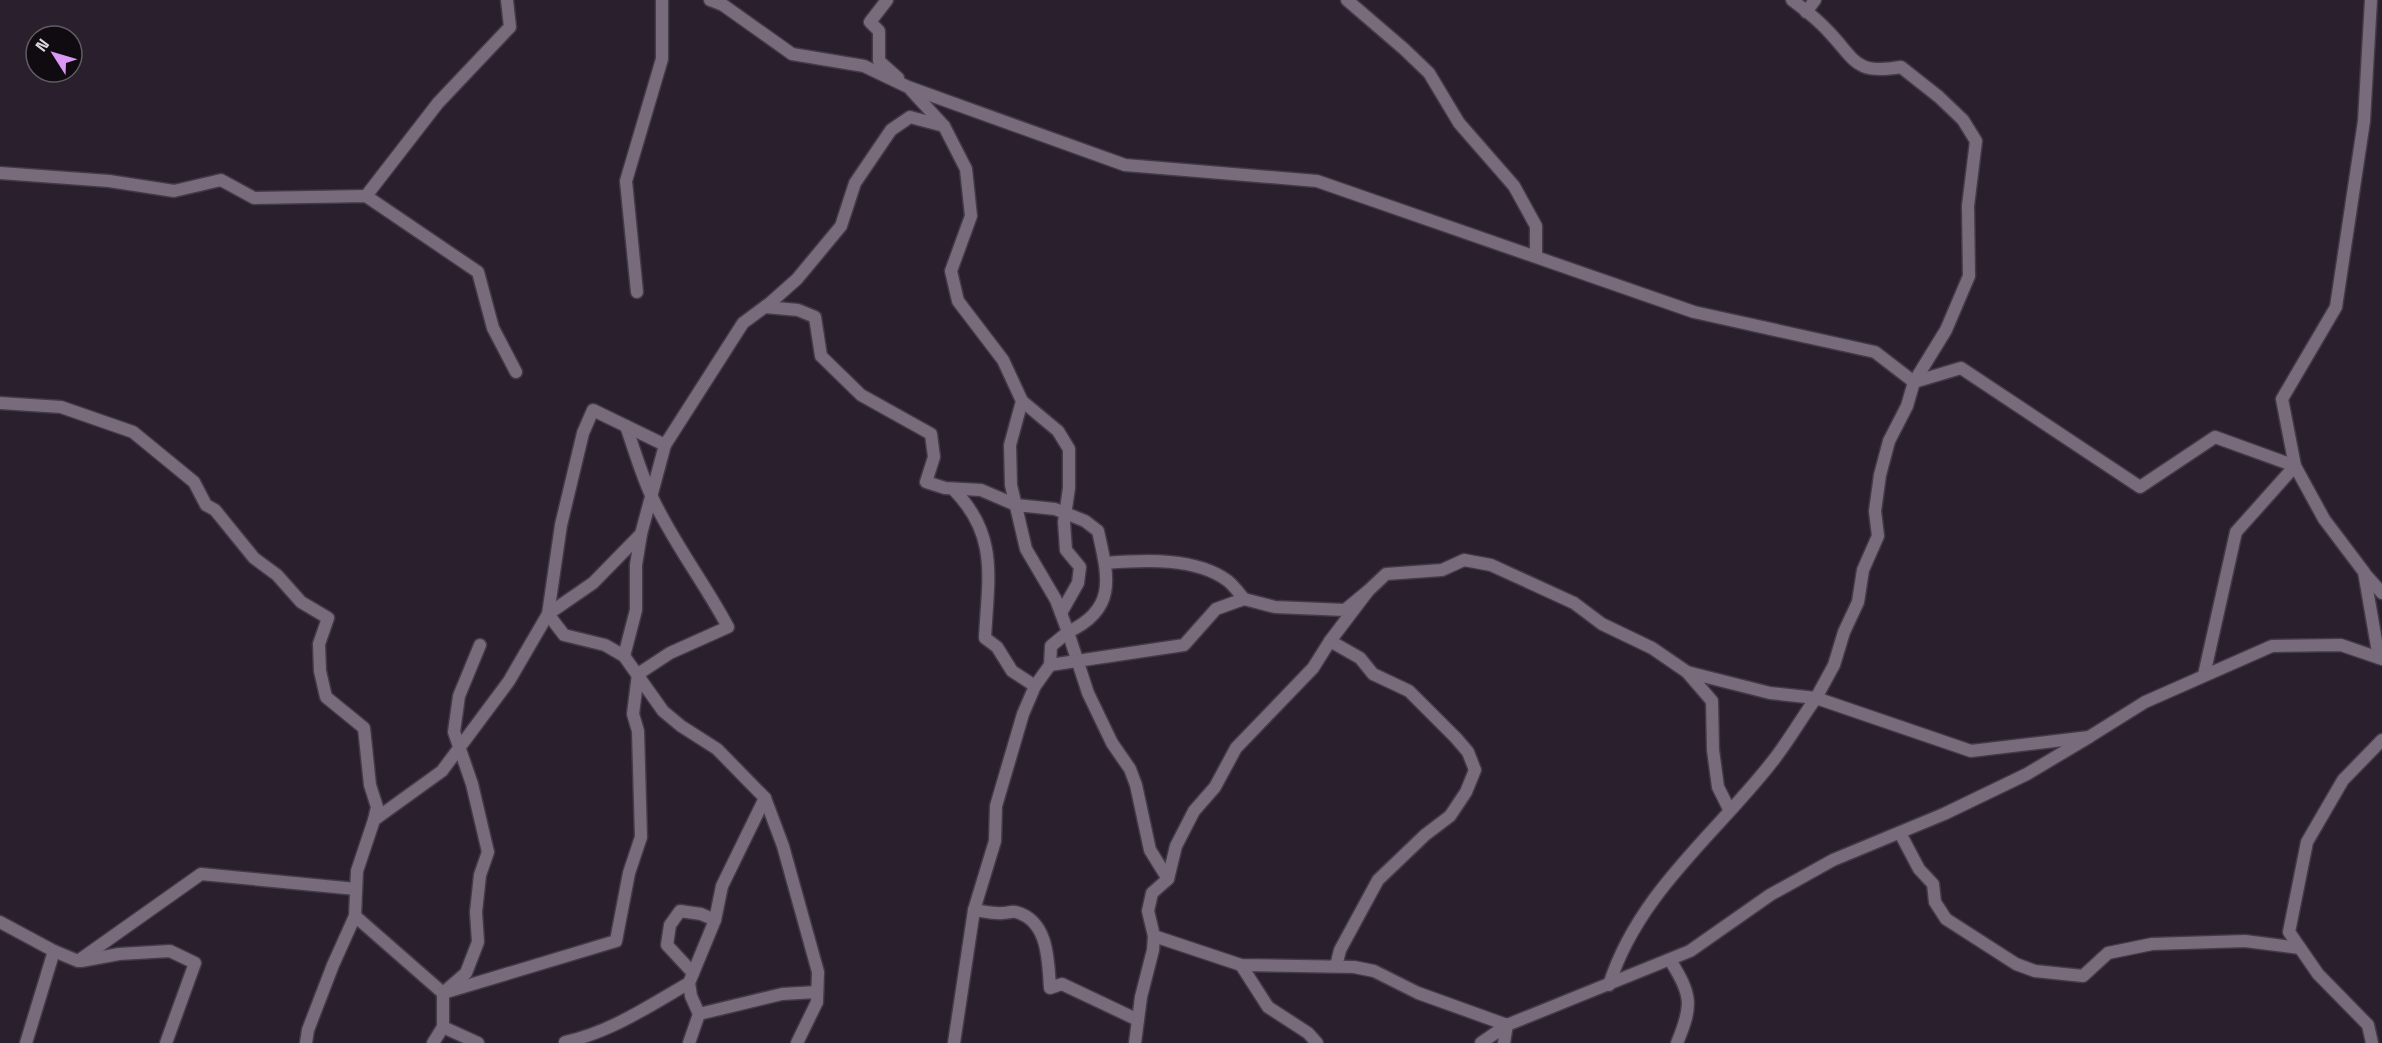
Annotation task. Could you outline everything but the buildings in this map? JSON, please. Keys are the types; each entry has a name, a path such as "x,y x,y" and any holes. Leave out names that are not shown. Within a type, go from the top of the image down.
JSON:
{"street":[{"path":"366,196 438,103 510,27 507,0"},
{"path":"637,292 626,181 662,59 662,0"},
{"path":"710,0 723,5 792,54 864,66 908,87 1125,165 1317,181 1694,312 1875,352 1914,382"},
{"path":"887,0 870,22 879,31 879,61 908,87 944,126 966,169 971,216 951,272 958,301 1003,360 1022,401 1058,431 1069,449 1069,488 1065,513 1066,550 1080,567 1078,583 1061,612"},
{"path":"1347,0 1404,48 1429,73 1459,123 1514,186 1536,226 1536,256"},
{"path":"1609,985 1618,955 1659,889 1772,762 1816,698 1834,665 1844,632 1858,602 1863,570 1878,536 1875,511 1880,475 1889,441 1907,406 1914,382 1946,330 1969,276 1968,206 1976,141 1963,120 1939,97 1901,67 1878,71 1850,60 1828,31 1792,0"},
{"path":"1806,12 1815,0"},
{"path":"2371,0 2364,122 2336,307 2282,399 2295,466 2324,519 2382,593"},
{"path":"624,656 636,609 636,564 651,494 665,445 742,323 765,307 797,279 842,226 855,183 891,130 910,117 944,126"},
{"path":"0,173 109,181 174,191 221,180 254,198 366,196 478,272 493,328 516,372"},
{"path":"765,307 798,310 816,317 821,356 861,395 931,434 934,457 926,482 952,489 981,490 1016,505 1055,509 1098,531 1108,571 1103,603 1087,623 1068,632 1051,646 1050,665 1035,687 1023,714 996,806 995,841 974,910 954,1043"},
{"path":"1914,382 1961,368 2140,486 2215,437 2295,466"},
{"path":"1022,401 1010,445 1011,485 1026,549 1061,612 1100,719 1130,769 1150,850 1168,879"},
{"path":"0,403 61,407 133,432 194,482 206,504 215,510 254,558 277,575 301,602 328,618 319,644 320,670 326,697 364,728 370,785 377,807 357,871 355,916 316,1008 306,1043"},
{"path":"374,820 442,771 509,681 548,614 561,525 583,434 593,410 665,445"},
{"path":"443,993 616,941 629,873 641,837 639,731 633,714 638,674 670,653 728,627 651,494 626,426"},
{"path":"2204,675 2236,532 2295,466"},
{"path":"952,489 970,506 985,536 988,580 985,638 997,647 1012,671 1035,687"},
{"path":"548,614 593,583 642,534"},
{"path":"1106,563 1158,562 1207,570 1229,582 1244,599 1275,607 1345,610 1386,574 1442,570 1464,560 1491,566 1574,603 1602,624 1652,648 1687,672 1712,701 1713,750 1718,787 1729,809"},
{"path":"2364,572 2381,659"},
{"path":"1135,1043 1154,936 1149,911 1152,893 1168,879 1176,846 1194,811 1215,787 1236,748 1313,668 1330,641 1368,591"},
{"path":"1050,665 1184,645 1216,609 1244,599"},
{"path":"548,614 564,636 605,645 624,656 663,711 681,726 717,749 765,798 783,846 818,972 817,1002 797,1043"},
{"path":"1330,641 1360,658 1373,674 1409,691 1456,738 1467,752 1475,770 1466,792 1450,816 1425,835 1378,880 1340,950 1336,966"},
{"path":"443,993 466,974 478,942 476,912 480,875 488,852 472,784 454,732 459,696 480,645"},
{"path":"1481,1043 1507,1025 1690,951 1770,895 1833,860 1899,833 2027,774 2145,702 2272,645 2341,645 2381,659"},
{"path":"1687,672 1770,693 1816,698 1971,751 2089,737"},
{"path":"2372,1043 2368,1025 2318,974 2289,932 2307,842 2343,780 2382,740"},
{"path":"689,1043 699,1014 691,996 691,978 715,920 722,886 765,798"},
{"path":"1899,833 1919,868 1933,884 1935,902 1946,919 1994,952 2035,971 2083,976 2108,953 2152,944 2245,941 2300,948"},
{"path":"78,961 201,874 356,889"},
{"path":"974,910 1003,914 1015,911 1028,918 1040,927 1050,988 1062,984 1138,1020"},
{"path":"691,978 667,945 669,925 680,911 701,914 715,920"},
{"path":"355,916 443,993 443,1027 433,1043"},
{"path":"0,922 78,961 119,954 170,951 195,963 166,1043"},
{"path":"1154,936 1240,965 1336,966 1374,970 1418,993 1507,1025"},
{"path":"26,1043 54,951"},
{"path":"1670,960 1685,987 1689,1015 1677,1043"},
{"path":"1240,965 1268,1007 1308,1033 1317,1043"},
{"path":"562,1043 592,1036 620,1023 691,978"},
{"path":"699,1014 782,994 817,992"},
{"path":"1504,1043 1507,1025"},
{"path":"443,1027 478,1043"}]}
